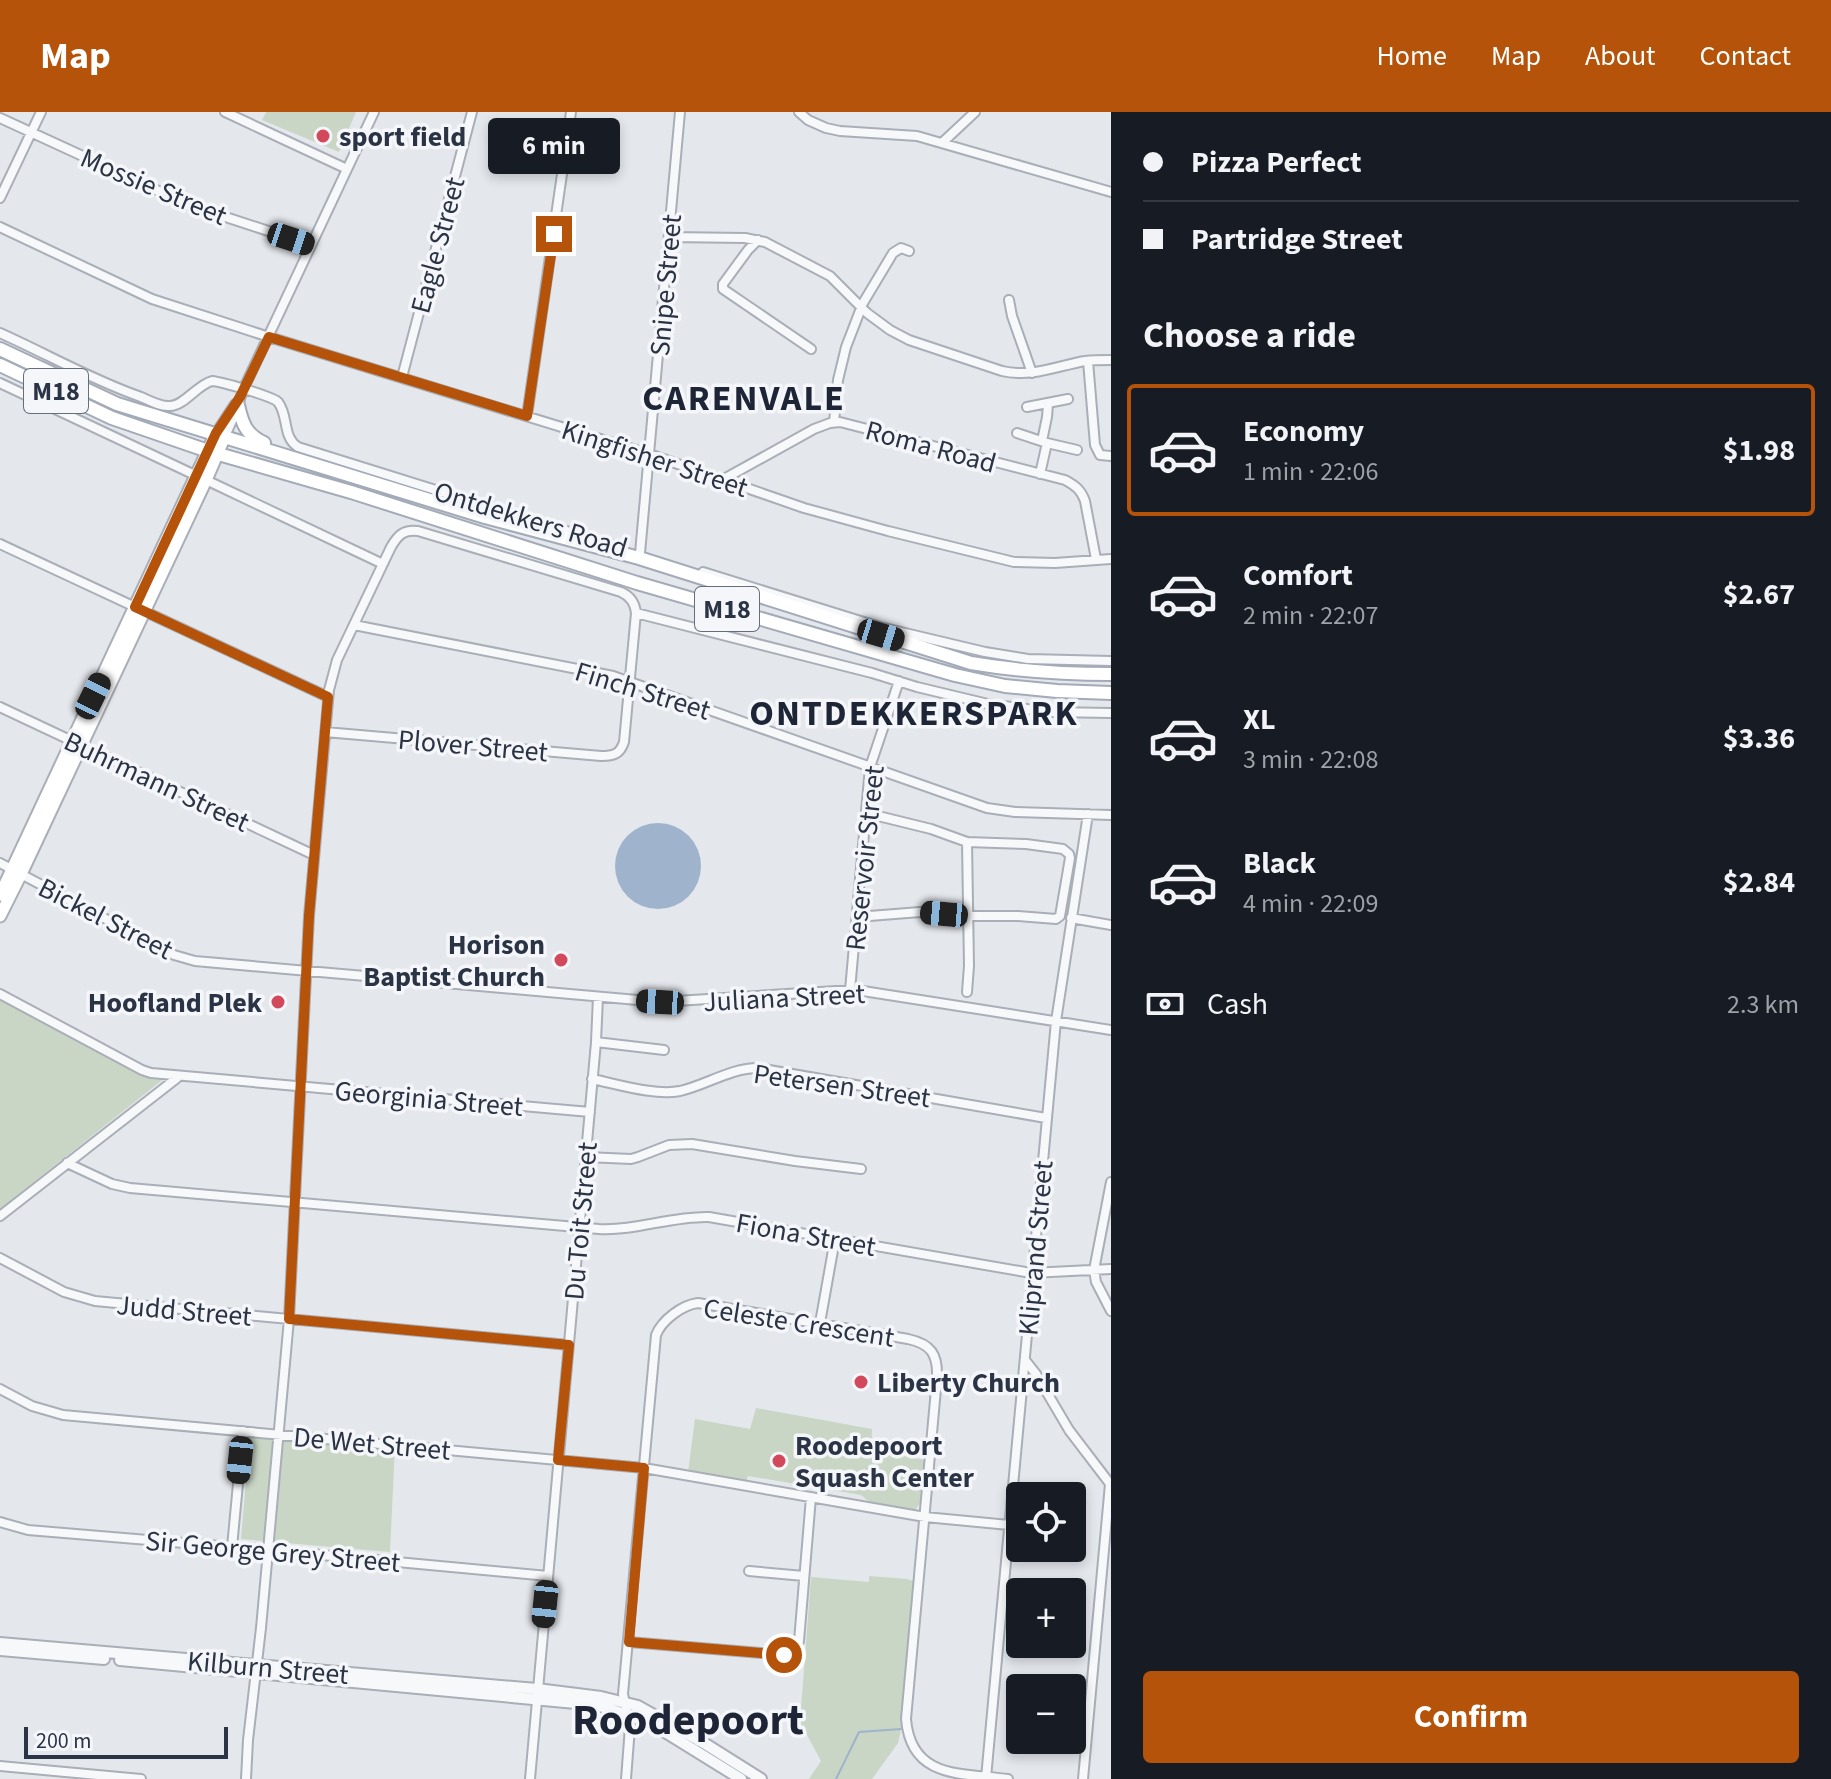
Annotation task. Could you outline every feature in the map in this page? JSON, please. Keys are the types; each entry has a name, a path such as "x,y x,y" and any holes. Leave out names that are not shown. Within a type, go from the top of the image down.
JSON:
{"main road":[{"name":"Ontdekkers Road","path":"0,349 117,404 485,517 639,558 971,663 1018,671 1111,674"},
{"name":"Ontdekkers Road","path":"0,365 112,418 637,583 955,675 1005,686 1111,693"},
{"path":"241,397 243,425 251,436 298,459"},
{"path":"0,916 16,872 220,434"},
{"path":"0,895 16,872"}],"street":[{"path":"0,198 41,112"},
{"path":"225,112 347,169"},
{"path":"220,434 241,397 374,112"},
{"name":"Eagle Street","path":"402,377 472,112"},
{"path":"527,416 571,112"},
{"name":"Snipe Street","path":"640,553 680,112"},
{"path":"799,112 814,123 834,130 904,134 943,142 1111,192"},
{"path":"943,142 975,112"},
{"name":"Mossie Street","path":"0,118 189,205 311,245"},
{"name":"Kingfisher Street","path":"0,227 152,299 649,454 818,512 1014,562 1111,559"},
{"path":"669,237 758,240 830,276 879,322 916,344 1002,371 1032,373 1088,361 1111,360"},
{"path":"758,240 723,284 723,289 811,349"},
{"path":"834,422 842,362 862,307 893,253 901,248 909,251"},
{"path":"1009,300 1009,309 1032,373"},
{"name":"Ontdekkers Road","path":"0,333 130,394 165,405 177,405 209,381 217,381 241,397 274,399 281,408 290,440 298,447 880,627 1028,659 1111,661"},
{"path":"1088,361 1095,445 1100,455 1111,456"},
{"path":"0,383 383,564 337,660 328,697 305,971 289,1319 246,1779"},
{"path":"1027,407 1068,399"},
{"path":"1040,474 1048,404"},
{"name":"Roma Road","path":"722,480 790,442 834,422 1065,480 1082,494 1096,559"},
{"path":"1017,433 1077,450"},
{"name":"Ontdekkers Road","path":"383,564 401,533 418,531 621,592 633,601 636,613"},
{"path":"0,544 328,697"},
{"path":"629,681 636,613 951,696 1011,708 1111,713"},
{"name":"Finch Street","path":"354,625 605,674 995,810 1111,815"},
{"name":"Plover Street","path":"325,732 611,756 621,751 624,742 629,681"},
{"name":"Reservoir Street","path":"850,990 870,767 899,681"},
{"name":"Buhrmann Street","path":"0,707 314,855"},
{"path":"857,917 920,912 1056,919 1060,916 1070,858 1063,849 967,842 931,829 866,813"},
{"name":"Kliprand Street","path":"1013,1482 1056,1021 1088,814"},
{"path":"967,842 967,992"},
{"name":"Bickel Street","path":"0,863 180,957 195,961 598,997"},
{"path":"1071,918 1111,925"},
{"name":"Juliana Street","path":"598,997 671,1002 850,990 1111,1030"},
{"name":"Georginia Street","path":"0,994 151,1073 590,1112"},
{"name":"Du Toit Street","path":"530,1779 598,997"},
{"path":"596,1042 664,1050"},
{"name":"Petersen Street","path":"592,1079 676,1092 743,1069 758,1068 1046,1118"},
{"path":"0,1216 178,1077"},
{"path":"586,1157 631,1159 669,1145 692,1144 861,1169"},
{"name":"Fiona Street","path":"67,1163 122,1187 579,1228 617,1229 709,1217 1031,1273 1111,1269"},
{"path":"1111,1182 1094,1270 1098,1287 1111,1311"},
{"path":"820,1323 835,1239"},
{"name":"Judd Street","path":"0,1258 64,1292 95,1301 569,1345"},
{"name":"Celeste Crescent","path":"626,1779 630,1727 624,1702 656,1335 663,1323 688,1305 698,1303 918,1341 935,1358 937,1378 906,1719 908,1735 916,1754 937,1768 1008,1779"},
{"path":"1025,1360 1069,1430 1111,1484 1083,1779"},
{"name":"De Wet Street","path":"0,1389 55,1414 644,1468 925,1517 1006,1525"},
{"path":"232,1547 243,1431"},
{"path":"629,1642 784,1655 795,1650 799,1641 811,1497"},
{"name":"Sir George Grey Street","path":"0,1522 28,1530 548,1576"},
{"name":"Kliprand Street","path":"986,1778 1006,1558"},
{"path":"749,1571 804,1576"},
{"name":"Kilburn Street","path":"0,1643 256,1670 537,1694"},
{"name":"Kilburn Street","path":"0,1650 115,1656"},
{"path":"537,1694 624,1702 656,1715 761,1779"},
{"path":"537,1694 597,1705 649,1722 741,1779"},
{"path":"0,1766 141,1779"}],"green space":[{"name":"sport field","path":"266,112 356,112 339,152 262,120"},
{"path":"0,988 166,1077 0,1209"},
{"name":"Roodepoort Squash Center","path":"756,1408 872,1429 871,1450 925,1460 921,1502 915,1510 872,1504 861,1495 748,1476 746,1483 688,1472 695,1419 750,1429"},
{"path":"250,1434 395,1446 390,1552 241,1539"},
{"path":"869,1576 913,1581 898,1743 872,1779 809,1779 821,1761 800,1722 811,1577 869,1582"}],"water":[{"path":"658,823 674,827 688,836 697,850 701,866 697,882 688,896 674,905 658,909 642,905 628,896 619,882 615,866 619,850 628,836 642,827"}],"waterway":[{"path":"836,1779 859,1732 901,1729"}],"place":[{"name":"sport field","path":"323,136"},
{"name":"Horison Baptist Church","path":"561,960"},
{"name":"Hoofland Plek","path":"278,1002"},
{"name":"Liberty Church","path":"861,1382"},
{"name":"Roodepoort Squash Center","path":"779,1461"}],"district":[{"name":"CARENVALE","path":"744,397"},
{"name":"ONTDEKKERSPARK","path":"914,712"},
{"name":"Roodepoort","path":"688,1719"}],"route":[{"path":"554,234 527,416 269,337 240,397 216,433 135,607 328,697 309,916 289,1319 569,1345 558,1460 644,1468 629,1642 784,1655"}]}
